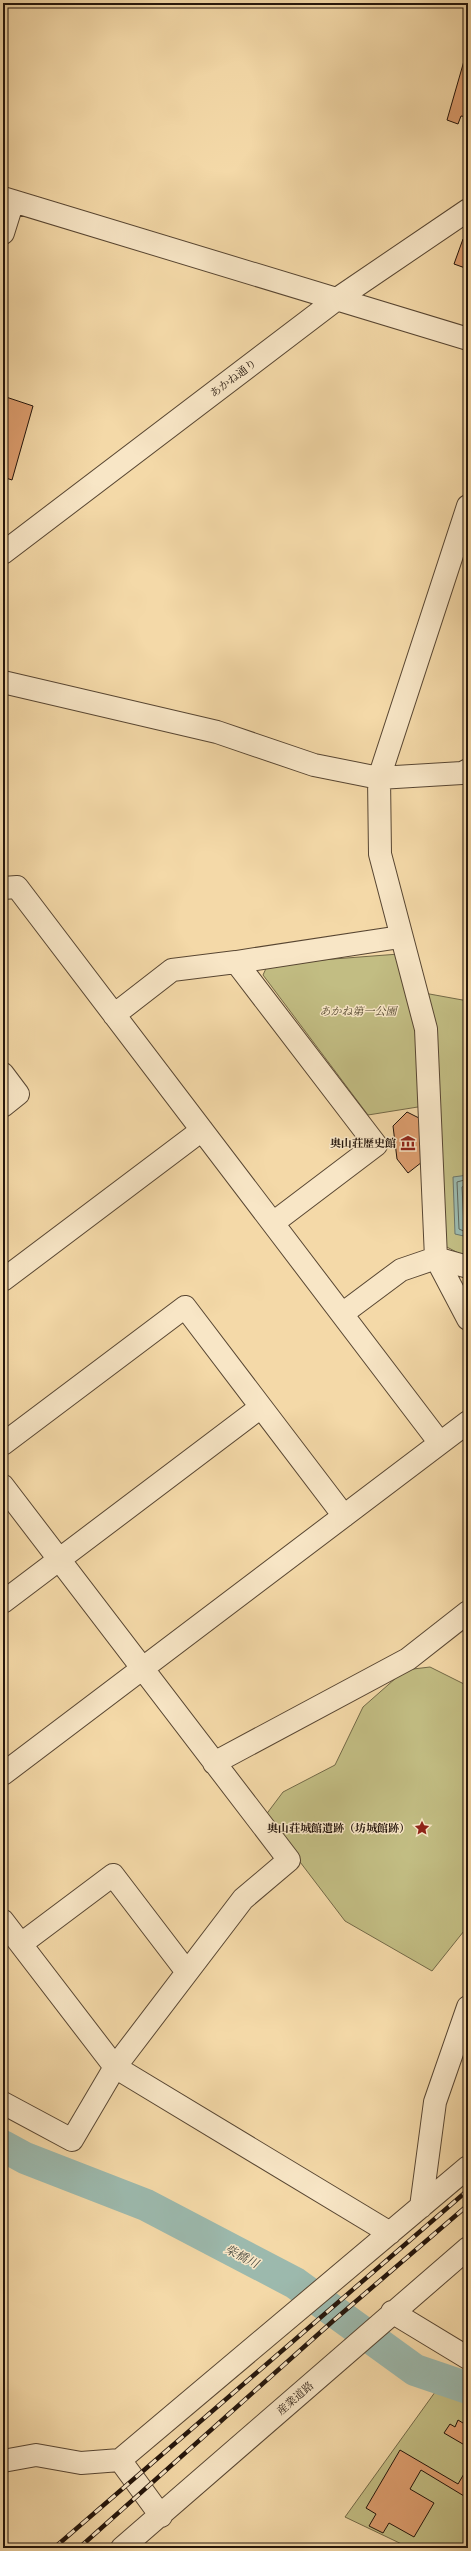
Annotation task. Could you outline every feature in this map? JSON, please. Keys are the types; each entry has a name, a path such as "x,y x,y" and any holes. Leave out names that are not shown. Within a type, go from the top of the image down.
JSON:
{"street":[{"path":"3,233 8,199 468,339"},
{"name":"あかね通り","path":"3,553 337,299 468,210"},
{"path":"468,506 379,778 380,854 400,937 426,1029 436,1258 468,1319"},
{"path":"3,682 217,732 314,765 379,778 462,774 468,770"},
{"path":"3,888 17,887 440,1443"},
{"path":"114,1015 172,970 236,962 400,937"},
{"path":"236,962 376,1145 273,1223"},
{"path":"3,1074 18,1094 3,1106"},
{"path":"3,1280 202,1130"},
{"path":"342,1314 401,1270 436,1258 468,1267"},
{"path":"3,1444 185,1307 344,1516"},
{"path":"3,1602 261,1407"},
{"path":"3,1774 468,1422"},
{"path":"3,1486 289,1860 243,1899 115,2068 72,2140 3,2103"},
{"path":"214,1763 408,1659 468,1612"},
{"path":"21,1944 113,1875 187,1972"},
{"path":"3,1921 115,2068 390,2233"},
{"path":"421,2207 435,2102 468,2007"},
{"path":"3,2461 36,2455 81,2463 120,2460 468,2167"},
{"name":"産業道路","path":"122,2548 161,2516 392,2312 468,2248"},
{"path":"392,2312 468,2358"},
{"path":"120,2460 161,2516"}],"green space":[{"name":"あかね第一公園","path":"399,954 421,1038 424,1106 368,1115 263,975 268,964"},
{"path":"424,993 468,1001 468,1258 443,1245"},
{"path":"430,1667 468,1686 468,1926 432,1971 345,1921 265,1816 283,1792 335,1765 363,1707 405,1670"},
{"path":"438,2388 468,2396 468,2548 410,2548 345,2517"}],"water":[{"path":"468,1175 468,1237 455,1234 453,1177"}],"building":[{"path":"468,47 468,117 461,116 458,124 447,120"},
{"path":"468,236 468,269 454,264 463,239"},
{"path":"3,396 33,406 12,480 3,477"},
{"name":"奥山荘歴史館","path":"407,1112 421,1119 422,1162 408,1173 397,1159 393,1126"},
{"path":"458,2420 468,2426 468,2447 444,2433 450,2424 455,2427"},
{"path":"400,2450 458,2484 468,2467 468,2492 464,2496 421,2470 410,2489 434,2503 414,2537 389,2523 383,2533 369,2526 376,2514 366,2508"}],"waterway":[{"name":"柴橋川","path":"3,2146 25,2158 146,2205 295,2283 415,2370 468,2388"}],"railway":[{"path":"54,2548 468,2190"},
{"path":"79,2548 333,2321 468,2205"}],"place":[{"name":"奥山荘歴史館","path":"408,1143"},
{"name":"奥山荘城館遺跡（坊城館跡）","path":"422,1828"}]}
